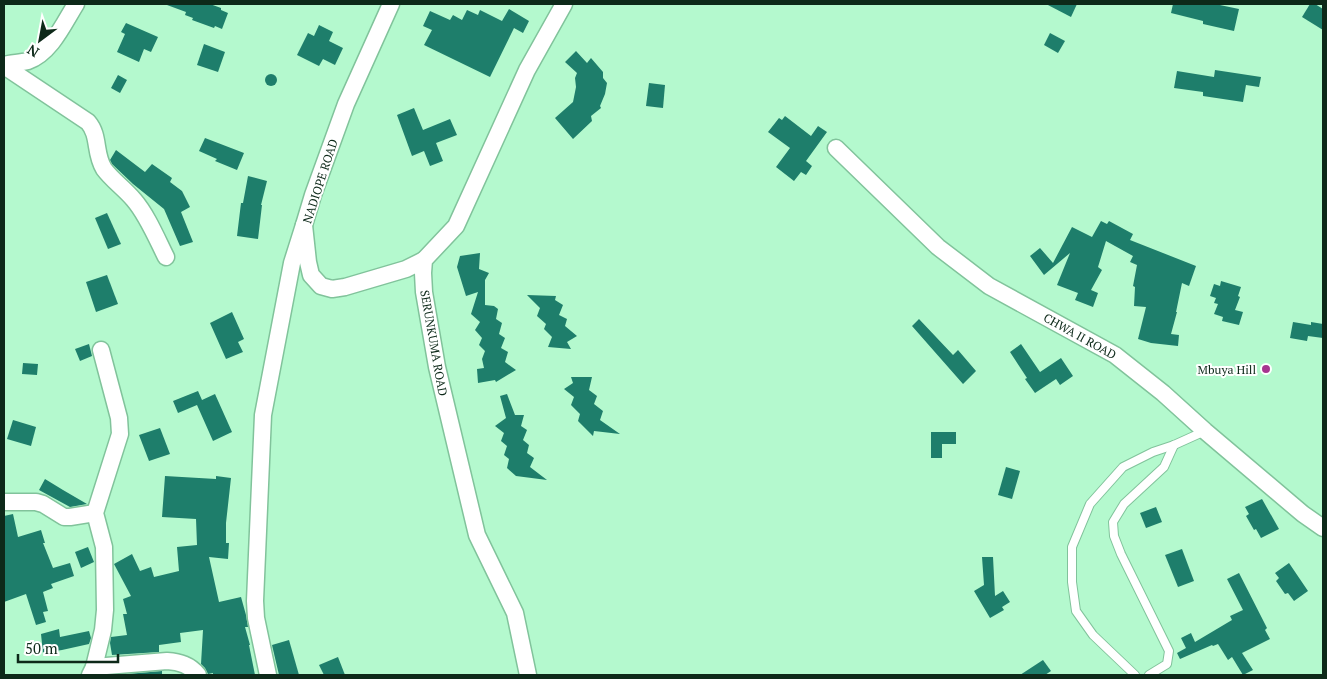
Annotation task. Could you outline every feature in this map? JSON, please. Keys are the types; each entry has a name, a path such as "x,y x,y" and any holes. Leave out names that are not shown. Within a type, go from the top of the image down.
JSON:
{"street":[{"path":"4,65 27,61 41,55 49,46 76,4"},
{"name":"NADIOPE ROAD","path":"391,4 346,104 304,225 308,262 311,275 321,286 332,289 406,269 424,260"},
{"path":"424,260 456,226 527,70 564,4"},
{"path":"4,65 88,122 93,128 96,137 98,158 105,170 135,201 154,231 166,258"},
{"name":"CHWA II ROAD","path":"836,148 952,258 989,286 1115,355 1163,393 1303,514 1323,528"},
{"path":"268,675 256,618 255,600 263,415 292,263 304,225"},
{"name":"SERUNKUMA ROAD","path":"424,260 424,292 437,367 477,535 515,613 528,675"},
{"path":"100,350 119,418 120,434 95,514 104,547 106,595 103,630 92,671 168,661 187,665 198,675"},
{"path":"4,502 36,502 64,516 70,517 95,514"}],"lane":[{"path":"1135,675 1093,635 1076,611 1072,582 1072,546 1090,504 1123,467 1153,452 1205,431"},
{"path":"1149,675 1167,664 1169,652 1121,554 1114,536 1113,522 1124,504 1164,467 1174,444"}],"building":[{"path":"168,4 210,4 228,13 222,29 215,26 214,28 192,20 193,18 185,15 186,12"},
{"path":"1046,4 1077,4 1071,17"},
{"path":"1173,4 1215,4 1239,9 1234,31 1203,24 1203,21 1171,13"},
{"path":"1310,4 1315,4 1323,9 1323,30 1302,17"},
{"path":"509,9 529,21 523,33 514,28 490,77 424,45 432,30 423,26 430,11 450,20 453,15 462,20 467,10 478,15 480,10 502,21"},
{"path":"126,23 158,37 151,52 144,49 139,62 117,52 125,34 121,32"},
{"path":"319,25 333,32 329,41 343,48 335,65 323,59 319,66 297,55 308,33 314,36"},
{"path":"1050,33 1065,41 1058,53 1044,45"},
{"path":"204,44 225,52 218,72 197,65"},
{"path":"576,51 587,63 591,58 603,72 603,78 607,83 601,108 591,116 592,121 573,139 555,118 573,102 577,73 565,62"},
{"path":"1215,70 1261,77 1259,87 1246,85 1243,102 1203,96 1203,92 1174,88 1177,71 1214,77"},
{"path":"273,74 276,75 276,85 269,86 266,85 265,78 266,75"},
{"path":"118,75 127,80 120,93 111,88"},
{"path":"649,83 665,85 663,108 646,106"},
{"path":"414,108 423,130 450,119 457,135 436,143 443,161 430,166 424,151 412,156 397,115"},
{"path":"785,116 811,136 818,126 827,132 806,161 812,166 806,175 801,172 794,181 776,167 790,148 768,132 779,118 782,120"},
{"path":"205,138 244,153 237,170 215,161 217,159 199,151"},
{"path":"116,150 145,172 152,164 172,178 170,182 182,191 190,207 181,212 193,242 180,246 164,209 112,164 110,160"},
{"path":"248,176 267,181 261,205 258,239 237,236 241,203 243,203"},
{"path":"107,213 121,244 108,249 95,218"},
{"path":"1101,221 1107,224 1109,221 1133,234 1130,240 1196,266 1189,286 1182,283 1171,334 1179,335 1178,346 1151,343 1138,339 1146,307 1134,306 1135,287 1133,286 1137,265 1130,262 1133,256 1106,241 1098,267 1102,270 1091,290 1098,293 1093,307 1075,300 1078,293 1057,285 1070,253 1044,275 1030,256 1040,248 1053,263 1072,227 1092,237"},
{"path":"480,253 479,269 489,273 485,280 485,305 494,306 498,309 496,319 502,323 499,334 505,338 501,348 508,352 505,362 516,370 496,382 495,380 478,383 477,369 484,368 482,359 485,351 479,345 482,338 475,330 480,322 471,314 478,292 466,296 457,267 460,256"},
{"path":"107,275 118,304 96,312 86,282"},
{"path":"1221,281 1241,287 1238,296 1240,297 1235,310 1243,312 1239,325 1222,321 1223,317 1214,314 1218,304 1214,303 1216,298 1210,296 1214,284 1220,286"},
{"path":"527,295 556,296 555,300 563,305 559,315 567,319 565,326 577,336 567,342 571,349 548,347 552,337 544,329 546,324 537,316 540,308"},
{"path":"232,312 244,339 238,342 243,352 226,359 210,323"},
{"path":"919,319 953,355 958,350 976,371 963,384 912,326"},
{"path":"1293,322 1311,325 1311,322 1323,324 1323,338 1308,336 1307,341 1290,338"},
{"path":"89,344 92,356 80,361 75,349"},
{"path":"1021,344 1040,372 1061,358 1073,376 1060,385 1056,379 1035,393 1010,352"},
{"path":"23,363 38,364 37,375 22,374"},
{"path":"571,377 592,377 589,390 597,396 594,404 603,411 600,420 620,434 594,431 593,436 578,421 580,414 571,405 574,397 564,389 573,383"},
{"path":"198,391 202,400 215,394 232,432 213,441 197,405 178,413 173,401"},
{"path":"507,394 515,415 524,415 521,426 527,430 523,440 529,445 527,453 534,458 530,467 547,480 516,476 507,468 509,459 504,455 507,446 501,441 504,433 495,426 506,418 500,396"},
{"path":"13,420 36,427 31,446 7,439"},
{"path":"160,428 170,454 149,461 139,435"},
{"path":"931,432 956,432 956,444 942,444 942,458 931,458"},
{"path":"1006,467 1020,471 1012,499 998,495"},
{"path":"165,476 216,479 216,476 231,478 226,523 226,543 229,543 228,559 209,557 219,602 241,597 246,615 248,627 245,627 255,675 208,674 201,664 203,630 180,633 181,642 159,645 159,652 112,655 111,637 127,635 123,614 127,614 123,599 131,596 114,564 132,554 140,571 151,567 154,577 179,571 177,547 197,545 196,519 162,517"},
{"path":"45,479 87,504 70,507 39,490"},
{"path":"1262,499 1279,529 1261,538 1246,516 1249,514 1245,507"},
{"path":"1156,507 1162,522 1146,528 1140,513"},
{"path":"13,514 18,537 41,530 45,543 43,543 53,568 70,563 74,576 51,584 53,588 43,592 48,611 43,612 46,622 36,625 26,594 4,602 4,516"},
{"path":"88,547 94,562 81,568 75,552"},
{"path":"1182,549 1194,581 1178,587 1165,555"},
{"path":"982,557 993,557 995,596 1003,591 1010,602 1002,607 1004,610 990,618 974,591 984,585"},
{"path":"1289,563 1308,591 1294,601 1288,593 1285,594 1276,581 1279,578 1275,573"},
{"path":"1239,573 1267,628 1265,630 1270,639 1242,653 1253,670 1243,675 1232,657 1228,660 1218,644 1180,659 1177,653 1186,648 1181,638 1191,633 1195,642 1232,620 1230,616 1243,610 1227,579"},
{"path":"59,629 60,637 89,631 91,638 89,644 43,653 41,634"},
{"path":"289,640 299,675 279,675 272,645"},
{"path":"338,657 345,675 324,675 319,665"},
{"path":"1043,660 1051,671 1045,675 1020,675"},
{"path":"162,671 162,675 116,675"}],"place":[{"name":"Mbuya Hill","path":"1266,369"}]}
